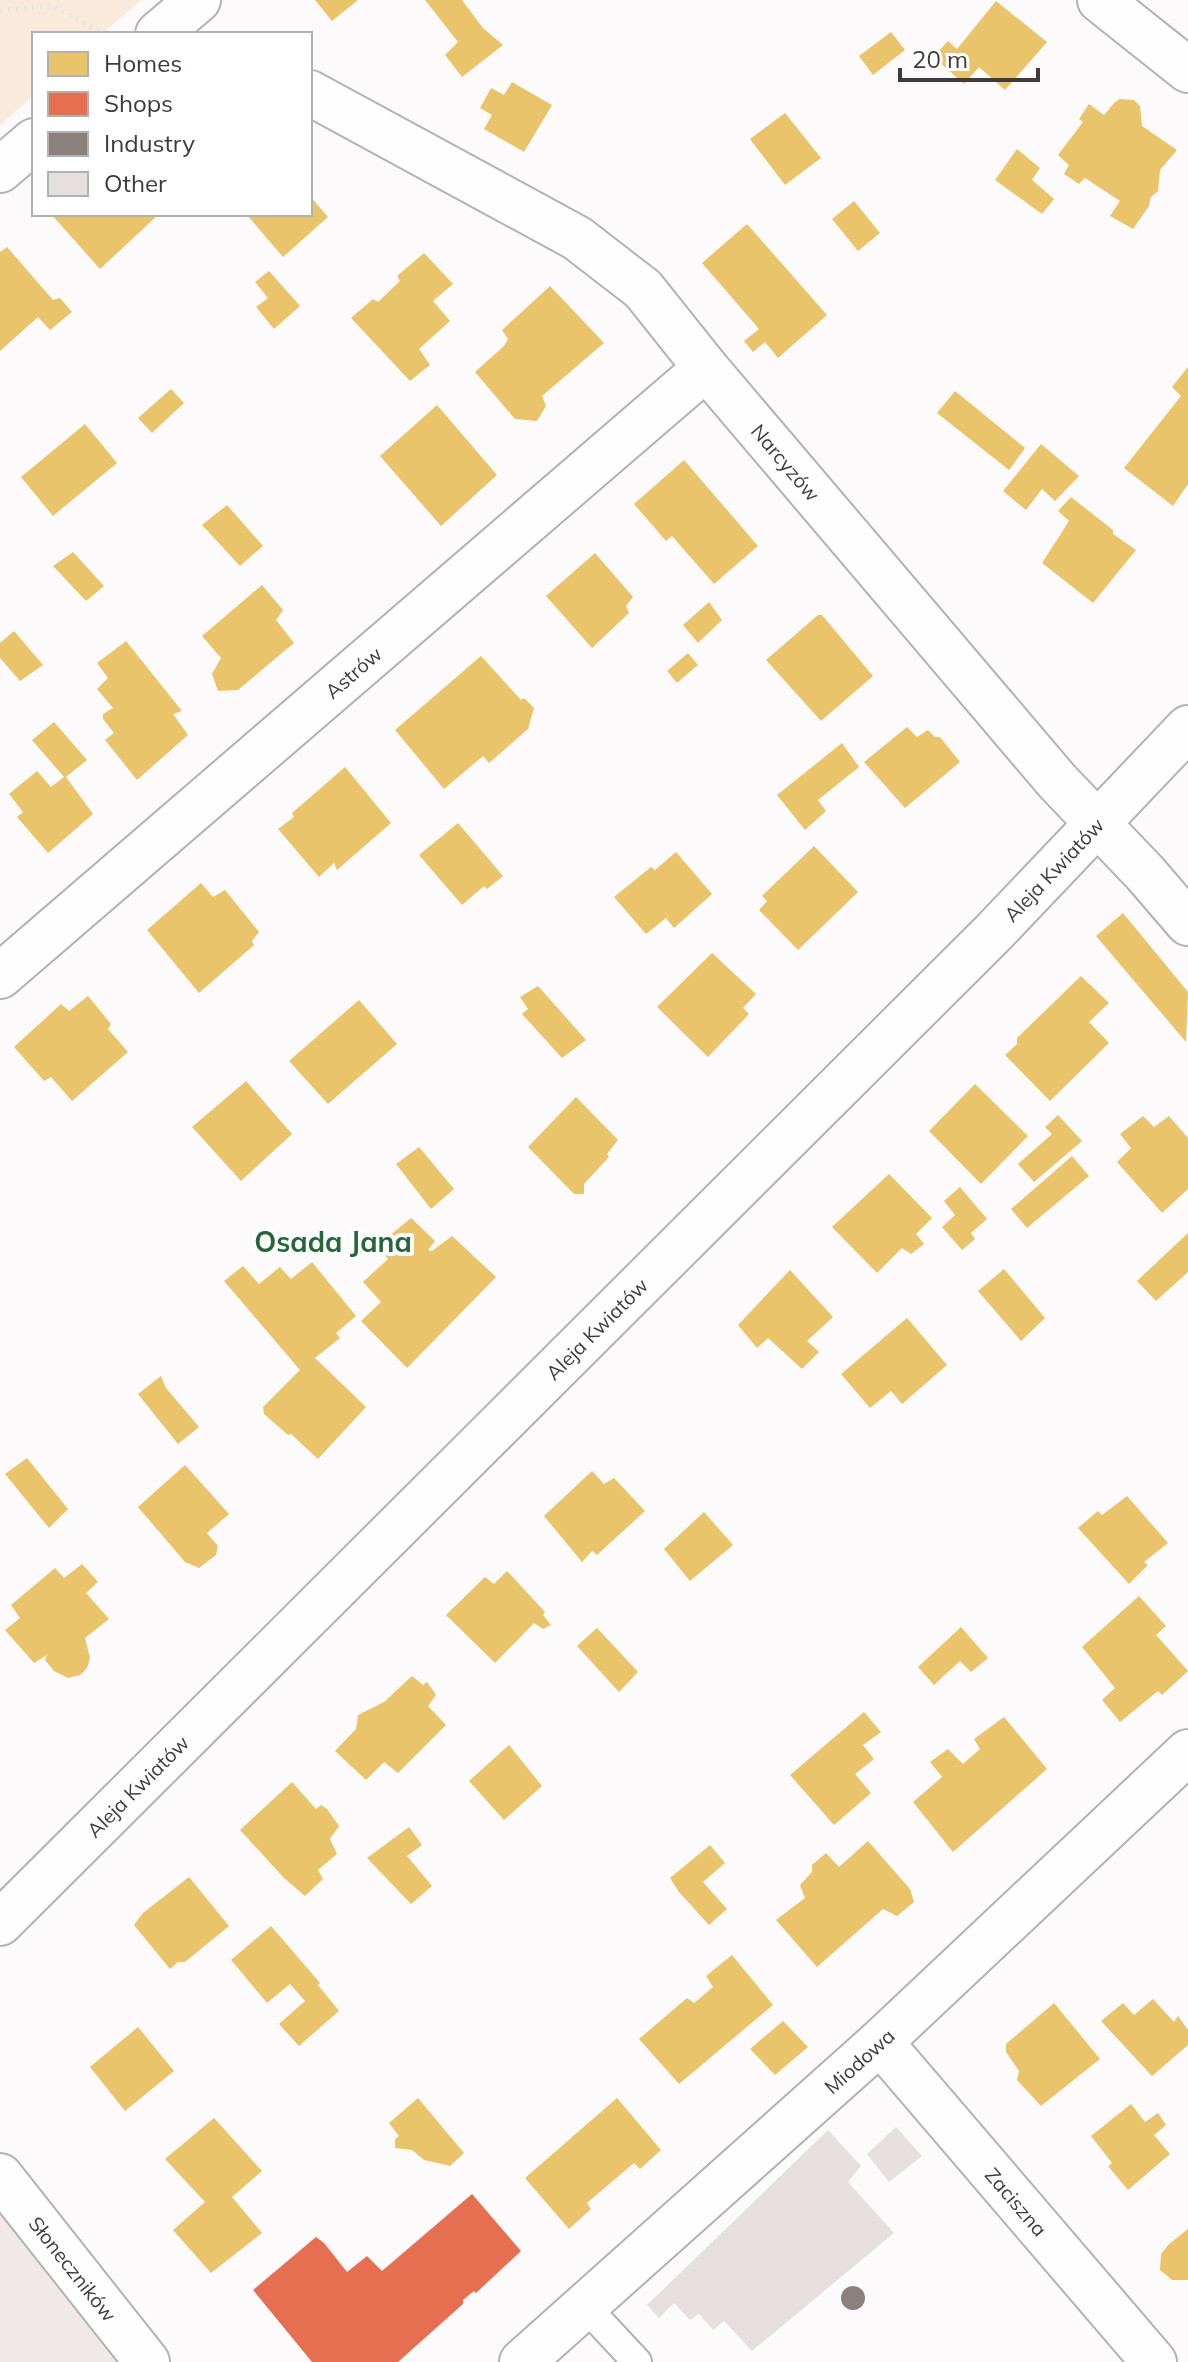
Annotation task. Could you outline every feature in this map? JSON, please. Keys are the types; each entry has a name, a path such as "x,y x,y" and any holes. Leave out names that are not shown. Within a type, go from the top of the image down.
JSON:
{"street":[{"path":"1100,0 1188,70"},
{"name":"Narcyzów","path":"312,94 577,238 643,289 706,368 1042,763 1188,923"},
{"path":"0,170 32,143"},
{"name":"Astrów","path":"0,976 706,368"},
{"name":"Aleja Kwiatów","path":"0,1923 993,933 1188,728"},
{"name":"Miodowa","path":"522,2362 880,2042 1187,1755"},
{"name":"Zaciszna","path":"880,2042 1154,2362"},
{"name":"Słoneczników","path":"0,2176 147,2362"}],"lane":[{"path":"585,2306 637,2362"}],"path":[{"path":"0,11 50,5 105,32"}],"shaded area":[{"path":"0,0 141,0 104,32 32,32 32,97 0,125"},
{"path":"0,2212 120,2362 0,2362"}],"building: Homes":[{"path":"315,0 358,0 332,21"},
{"path":"425,0 462,0 483,28 503,45 462,77 445,55 458,42"},
{"path":"996,1 1047,42 1005,90 979,67 964,84 937,60 938,52 948,41 957,49"},
{"path":"891,32 905,50 873,75 859,56"},
{"path":"512,82 552,105 524,152 484,129 492,115 480,108 491,88 504,95"},
{"path":"1120,99 1134,100 1140,106 1142,126 1177,150 1160,170 1158,191 1151,197 1149,206 1133,229 1110,216 1120,201 1085,178 1079,184 1064,174 1069,165 1058,155 1083,122 1079,119 1089,104 1104,115"},
{"path":"785,113 821,158 785,185 750,139"},
{"path":"1017,149 1040,168 1032,180 1054,199 1042,214 995,180"},
{"path":"312,198 328,217 283,257 248,216 312,216"},
{"path":"854,201 880,233 858,251 832,219"},
{"path":"53,216 157,216 100,269"},
{"path":"747,224 827,315 778,358 765,342 753,352 744,341 759,329 702,263"},
{"path":"7,247 53,300 60,298 72,312 50,330 38,317 0,351 0,252"},
{"path":"424,253 453,284 433,301 450,321 419,349 430,365 410,381 351,318 373,299 378,302 400,281 397,276"},
{"path":"269,271 300,306 274,329 256,307 268,298 255,282"},
{"path":"550,286 604,343 542,396 546,406 537,421 515,419 475,372 504,346 508,339 502,330"},
{"path":"1188,367 1188,484 1173,506 1124,468 1181,396 1172,387"},
{"path":"171,389 184,403 152,433 138,418"},
{"path":"955,391 1025,448 1009,470 937,413"},
{"path":"437,405 497,475 441,526 380,456"},
{"path":"85,424 117,463 53,516 21,477"},
{"path":"1041,444 1079,476 1055,501 1042,489 1026,510 1003,491"},
{"path":"684,460 758,546 714,584 672,536 666,541 634,504"},
{"path":"1071,497 1136,550 1093,603 1042,563 1069,521 1058,511"},
{"path":"227,505 263,546 240,566 202,525"},
{"path":"73,552 104,586 86,601 53,566"},
{"path":"595,553 633,597 626,606 629,613 592,648 546,596"},
{"path":"262,585 283,610 276,620 294,643 238,690 218,691 212,674 221,658 202,636"},
{"path":"709,602 722,620 698,643 683,625"},
{"path":"818,615 822,615 873,676 821,721 766,660"},
{"path":"14,631 43,665 20,681 0,658 0,643"},
{"path":"126,641 182,711 173,714 188,735 137,780 105,740 114,733 103,719 103,714 113,708 97,689 108,678 97,663"},
{"path":"688,653 698,665 677,683 667,671"},
{"path":"481,656 521,700 524,698 534,708 528,729 489,763 483,756 444,789 395,730"},
{"path":"54,722 87,760 66,777 93,814 48,853 17,817 23,812 9,794 37,771 51,787 64,777 32,740"},
{"path":"907,727 917,737 928,730 935,737 940,737 960,762 905,808 864,762"},
{"path":"842,743 859,767 818,800 826,811 805,830 777,795"},
{"path":"345,767 391,823 337,870 334,863 319,877 278,829"},
{"path":"458,823 503,876 487,889 484,886 462,905 419,855"},
{"path":"814,846 858,892 798,950 759,910 767,901 762,896"},
{"path":"676,852 712,894 674,928 666,918 646,934 614,897 651,867 655,870"},
{"path":"201,883 213,897 225,890 259,932 252,941 254,945 199,993 147,930"},
{"path":"1123,913 1188,992 1186,1042 1096,936"},
{"path":"712,953 756,994 743,1008 749,1014 708,1057 657,1007"},
{"path":"1081,976 1109,1003 1089,1022 1109,1043 1050,1101 1005,1055 1017,1044 1017,1038"},
{"path":"538,986 586,1040 562,1058 522,1014 528,1009 520,997"},
{"path":"88,996 111,1024 108,1029 128,1052 72,1101 51,1077 44,1081 14,1047 61,1004 69,1011"},
{"path":"359,1000 397,1044 328,1104 289,1061"},
{"path":"246,1081 292,1134 241,1181 192,1127"},
{"path":"975,1084 1028,1136 981,1184 929,1131"},
{"path":"576,1097 618,1140 607,1154 609,1157 584,1184 584,1194 574,1194 528,1147"},
{"path":"1058,1115 1082,1141 1034,1182 1018,1164 1052,1134 1045,1127"},
{"path":"1143,1116 1154,1127 1169,1116 1188,1138 1188,1189 1162,1213 1117,1162 1131,1148 1120,1134"},
{"path":"419,1147 454,1189 431,1209 396,1164"},
{"path":"1072,1156 1089,1176 1027,1228 1011,1209"},
{"path":"889,1174 932,1218 916,1234 924,1244 911,1254 902,1248 877,1273 832,1227"},
{"path":"960,1187 987,1219 971,1233 975,1239 962,1250 942,1227 955,1215 944,1201"},
{"path":"411,1218 435,1241 428,1250 432,1251 452,1236 496,1277 407,1368 361,1321 381,1302 363,1282 388,1259 377,1246"},
{"path":"1188,1233 1188,1272 1156,1301 1137,1281"},
{"path":"312,1262 356,1316 336,1333 340,1338 315,1358 366,1407 318,1459 264,1414 263,1407 300,1370 224,1281 243,1266 259,1284 280,1267 291,1279"},
{"path":"1004,1269 1045,1318 1021,1341 978,1291"},
{"path":"790,1270 833,1317 807,1341 819,1352 802,1369 768,1338 757,1348 738,1325"},
{"path":"907,1318 947,1365 902,1404 891,1391 870,1408 841,1374"},
{"path":"161,1376 166,1388 199,1427 178,1444 138,1394"},
{"path":"27,1458 68,1509 49,1528 5,1474"},
{"path":"185,1465 229,1514 207,1533 218,1546 216,1555 199,1568 185,1562 138,1507"},
{"path":"592,1471 604,1484 614,1478 645,1511 597,1555 592,1551 582,1562 544,1516"},
{"path":"1127,1496 1168,1543 1144,1562 1148,1565 1129,1584 1078,1528 1098,1511 1102,1515"},
{"path":"704,1512 733,1545 690,1581 664,1549"},
{"path":"82,1564 98,1582 86,1593 109,1619 85,1638 90,1658 87,1668 80,1675 68,1678 54,1671 45,1660 47,1655 34,1663 5,1630 20,1618 11,1605 55,1568 64,1578"},
{"path":"507,1571 545,1612 543,1615 551,1625 543,1629 534,1623 495,1663 446,1615 485,1577 494,1584"},
{"path":"1139,1596 1166,1626 1156,1635 1188,1671 1162,1695 1158,1691 1120,1722 1102,1700 1115,1688 1082,1647"},
{"path":"961,1627 988,1658 971,1672 960,1661 934,1685 918,1667"},
{"path":"597,1628 638,1672 619,1692 577,1646"},
{"path":"412,1676 423,1685 427,1682 436,1695 428,1706 446,1725 398,1773 384,1762 366,1780 335,1751 356,1729 358,1715 384,1702"},
{"path":"864,1712 881,1732 863,1745 874,1759 855,1774 871,1793 834,1825 790,1775"},
{"path":"1004,1717 1047,1769 953,1852 913,1802 942,1777 930,1762 948,1749 963,1764 980,1749 974,1739"},
{"path":"509,1745 542,1786 504,1820 469,1781"},
{"path":"292,1782 316,1809 321,1805 327,1809 339,1826 330,1839 337,1854 318,1870 323,1879 305,1896 240,1830"},
{"path":"409,1827 422,1845 407,1856 432,1886 411,1904 367,1858"},
{"path":"868,1841 910,1889 914,1902 897,1916 883,1909 817,1967 776,1920 805,1898 800,1885 812,1872 812,1865 826,1853 839,1867"},
{"path":"710,1845 725,1863 703,1882 727,1909 709,1925 670,1878"},
{"path":"189,1877 229,1926 185,1962 178,1962 170,1969 134,1925 143,1913"},
{"path":"271,1926 320,1983 318,1985 339,2011 299,2046 279,2024 305,2001 290,1984 267,2003 231,1960"},
{"path":"732,1955 773,2005 679,2084 639,2039 687,1998 694,2003 713,1987 706,1976"},
{"path":"1153,1999 1174,2022 1178,2016 1188,2030 1188,2045 1152,2076 1101,2021 1123,2003 1134,2015"},
{"path":"1054,2003 1100,2059 1041,2106 1017,2080 1019,2071 1006,2052 1006,2044"},
{"path":"783,2021 808,2047 775,2075 750,2049"},
{"path":"138,2027 174,2071 125,2111 90,2067"},
{"path":"418,2098 464,2153 450,2166 424,2160 412,2150 395,2148 395,2139 399,2136 389,2123"},
{"path":"617,2098 661,2150 640,2169 634,2163 587,2203 591,2209 569,2229 525,2178"},
{"path":"1131,2104 1145,2122 1158,2113 1166,2125 1154,2135 1170,2154 1128,2190 1108,2166 1112,2163 1091,2136"},
{"path":"214,2118 262,2171 232,2197 262,2233 211,2273 173,2230 205,2202 165,2159"},
{"path":"1188,2229 1188,2280 1172,2280 1160,2270 1161,2254"}],"building: Shops":[{"path":"472,2194 521,2251 476,2293 474,2291 463,2300 463,2304 398,2362 312,2362 253,2290 316,2237 347,2272 367,2256 382,2271"}],"building: Industry":[{"path":"853,2286 861,2290 865,2298 861,2306 853,2310 845,2306 841,2298 845,2290"}],"building: Other":[{"path":"896,2127 922,2156 889,2182 867,2154"},
{"path":"828,2130 861,2166 848,2182 894,2233 752,2351 724,2321 713,2330 699,2314 690,2320 674,2303 659,2318 647,2305"}],"district":[{"name":"Osada Jana","path":"333,1241"}]}
